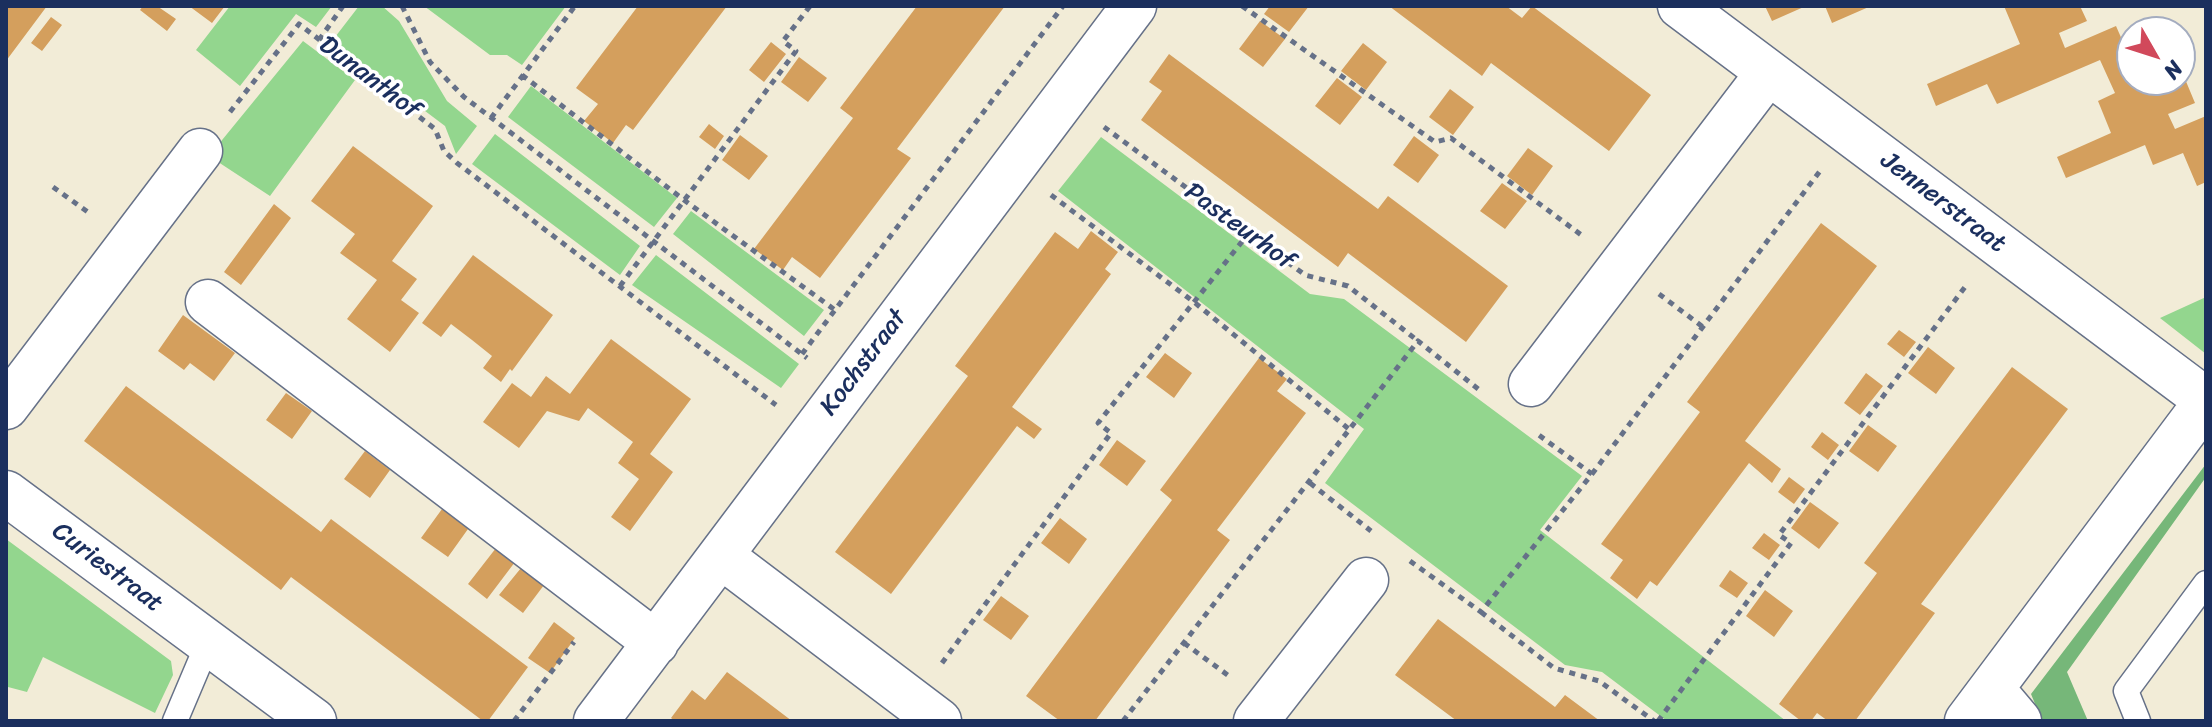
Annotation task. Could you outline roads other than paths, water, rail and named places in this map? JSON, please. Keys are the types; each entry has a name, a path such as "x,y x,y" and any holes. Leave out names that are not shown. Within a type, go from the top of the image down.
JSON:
{"street":[{"name":"Kochstraat","path":"596,721 1134,6"},
{"name":"Jennerstraat","path":"1680,6 2206,401 1993,710"},
{"path":"1520,399 1768,73"},
{"path":"6,407 200,151"},
{"path":"208,302 656,643"},
{"name":"Curiestraat","path":"6,493 314,721"},
{"path":"721,556 926,711"},
{"path":"1256,721 1366,580"}],"lane":[{"path":"2138,721 2126,691 2206,583"},
{"path":"175,721 208,643"}]}
